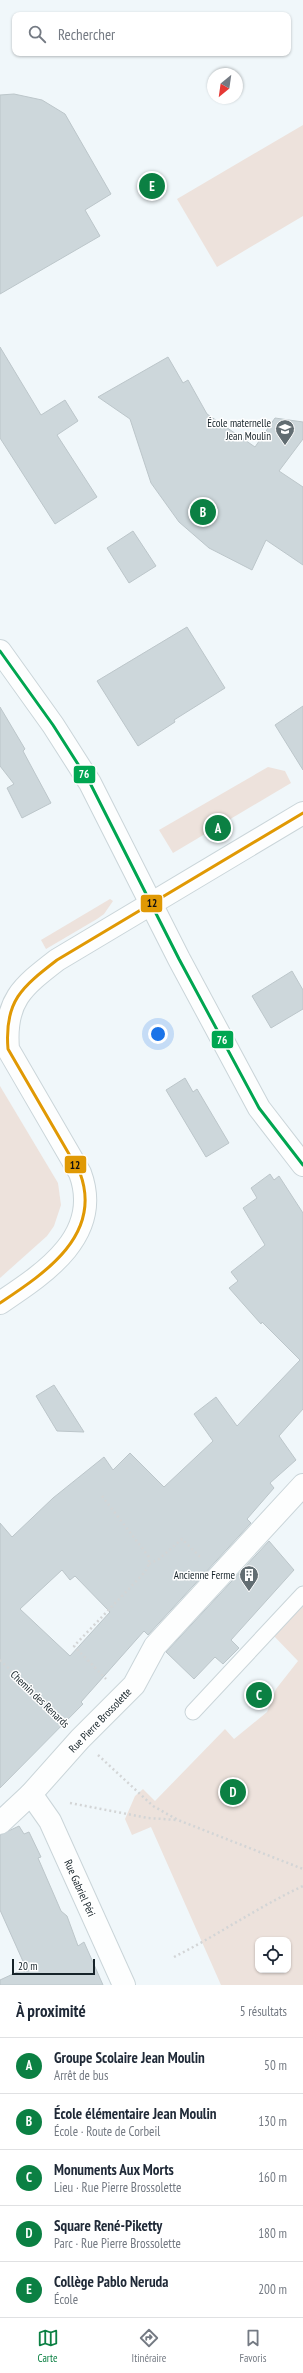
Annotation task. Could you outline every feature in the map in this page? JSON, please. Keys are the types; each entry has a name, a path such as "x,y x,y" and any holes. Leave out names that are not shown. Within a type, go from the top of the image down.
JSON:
{"street":[{"path":"0,651 53,725 90,783 150,903 259,1108 303,1165"},
{"path":"0,1303 64,1255 84,1221 86,1188 80,1173 8,1049 6,1028 12,1008 21,990 52,964 150,903 303,813"},
{"name":"Rue Pierre Brossolette","path":"0,1823 31,1794 80,1739 134,1685 156,1646 303,1485"},
{"name":"Rue Gabriel Péri","path":"31,1794 50,1821 124,1985"}],"lane":[{"path":"193,1712 303,1594"}],"path":[{"path":"102,1496 149,1557 149,1564 145,1572 74,1646 124,1696"},
{"path":"149,1564 159,1559 182,1539 219,1576"},
{"name":"Chemin des Renards","path":"0,1660 80,1739 153,1806 178,1820"},
{"path":"31,1794 109,1812 148,1818 178,1820 303,1869"},
{"path":"174,1957 211,1938 276,1898 303,1886"}],"shaded area":[{"path":"303,125 303,216 217,267 177,199"},
{"path":"268,767 285,771 291,783 173,853 159,830"},
{"path":"110,899 113,901 104,914 46,949 41,940"},
{"path":"0,1086 58,1183 61,1205 54,1226 47,1236 0,1278"},
{"path":"303,1602 303,1985 221,1985 151,1827 132,1835 125,1819 135,1796 143,1789 155,1801 225,1729 234,1739 267,1712 276,1689 298,1661 273,1635"}],"building":[{"path":"14,94 42,100 65,114 111,194 85,210 100,236 0,294 0,95"},
{"path":"0,347 41,415 65,400 78,421 57,435 97,497 55,524 0,438"},
{"path":"168,357 183,383 188,380 207,414 255,447 275,418 303,422 303,439 279,471 303,487 303,565 266,540 252,570 209,548 179,522 151,483 130,419 98,397"},
{"path":"133,531 156,566 129,583 107,548"},
{"path":"187,627 225,688 174,720 175,722 138,746 97,681"},
{"path":"303,706 303,770 275,725"},
{"path":"0,707 25,749 23,751 51,803 22,818 7,788 14,784 0,766"},
{"path":"292,971 303,990 303,1009 271,1028 252,996"},
{"path":"185,1078 193,1092 197,1089 229,1143 206,1157 166,1090"},
{"path":"270,1174 274,1180 279,1176 303,1213 303,1409 279,1436 296,1460 270,1483 274,1488 247,1519 251,1523 148,1635 144,1631 81,1702 83,1704 0,1788 0,1523 12,1537 53,1498 104,1457 113,1470 130,1453 164,1487 213,1441 194,1414 216,1397 237,1426 300,1360 262,1322 261,1324 229,1288 238,1281 231,1272 265,1245 243,1208 257,1198 251,1188","holes":["62,1570 70,1580 75,1576 110,1612 70,1656 20,1609"]},
{"path":"54,1385 84,1432 57,1431 36,1396"},
{"name":"Ancienne Ferme","path":"269,1541 294,1570 231,1640 239,1648 223,1664 215,1657 194,1679 166,1652"},
{"path":"19,1826 24,1834 29,1832 41,1857 38,1858 61,1911 67,1916 78,1946 84,1942 103,1985 0,1985 0,1980 26,1968 0,1910 0,1835"}],"transit line":[{"name":"76","path":"0,651 53,725 90,783 179,959 259,1108 303,1165"},
{"name":"12","path":"0,1303 35,1279 66,1250 77,1233 84,1215 85,1195 80,1173 8,1049 9,1019 18,997 25,987 57,960 303,813"}],"place":[{"name":"Collège Pablo Neruda","path":"152,186"},
{"name":"École maternelle Jean Moulin","path":"285,446"},
{"name":"École élémentaire Jean Moulin","path":"203,512"},
{"name":"Groupe Scolaire Jean Moulin","path":"218,828"},
{"name":"Ancienne Ferme","path":"249,1592"},
{"name":"Monuments Aux Morts","path":"259,1695"},
{"name":"Square René-Piketty","path":"233,1792"}]}
